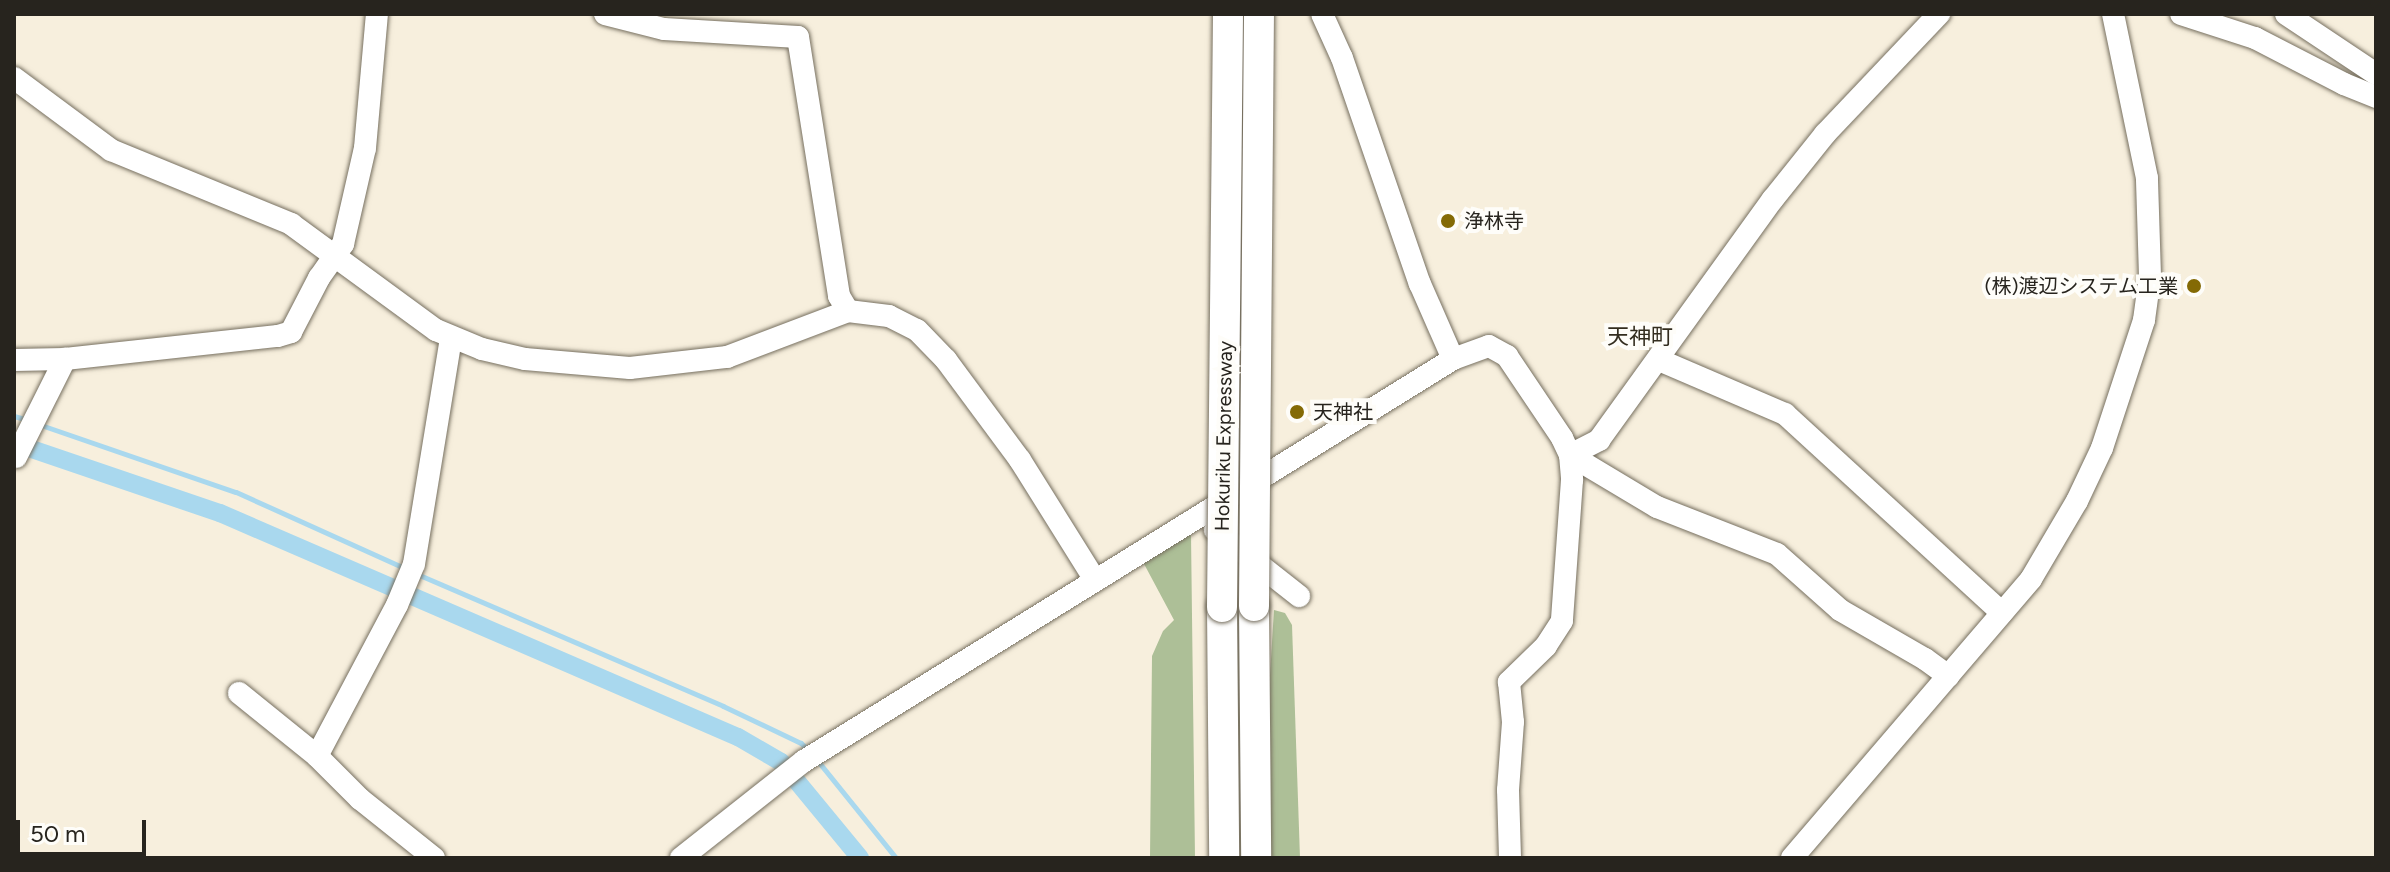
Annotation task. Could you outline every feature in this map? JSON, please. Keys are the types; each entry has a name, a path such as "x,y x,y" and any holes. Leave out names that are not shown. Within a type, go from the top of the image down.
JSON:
{"highway":[{"name":"Hokuriku Expressway","path":"1224,858 1222,607 1228,14"},
{"name":"Hokuriku Expressway","path":"1256,858 1254,606 1259,14"}],"street":[{"path":"14,360 65,359 278,336 291,332 319,278 337,257 352,212 365,148 377,14"},
{"path":"605,14 664,29 798,37 839,296 848,311"},
{"path":"1322,14 1342,58 1420,284 1453,359"},
{"path":"1570,455 1599,440 1773,199 1825,134 1939,14"},
{"path":"1792,858 2031,579 2077,501 2118,405 2144,320 2150,276 2147,178 2113,14"},
{"path":"2181,14 2255,38 2376,97"},
{"path":"2286,14 2376,74"},
{"path":"14,78 111,150 276,216 451,339 525,359 630,368 727,357 848,311 889,316 917,330 946,360 1020,460 1095,580"},
{"path":"317,756 397,605 414,564 451,339"},
{"path":"681,858 804,761 1453,359 1489,346 1507,356 1570,455 1657,507 1777,554 1840,610 1925,659 1948,676"},
{"path":"16,457 65,359"},
{"path":"1659,360 1785,414 2002,613"},
{"path":"1510,858 1508,790 1513,722 1509,682 1546,646 1562,621 1571,535 1570,455"},
{"path":"1198,517 1299,596"},
{"path":"239,693 317,756 360,799 434,858"}],"green space":[{"path":"1191,534 1195,858 1150,858 1152,656 1163,631 1174,620 1143,562"},
{"path":"1274,610 1285,613 1292,625 1300,858 1267,858 1266,740"}],"waterway":[{"path":"14,416 28,420"},
{"path":"38,424 236,492 404,568"},
{"path":"14,443 220,513 738,737 781,762 860,858"},
{"path":"417,574 723,706 801,743 808,750"},
{"path":"817,760 896,858"}],"place":[{"name":"浄林寺","path":"1448,221"},
{"name":"(株)渡辺システム工業","path":"2194,286"},
{"name":"天神社","path":"1297,412"}],"district":[{"name":"天神町","path":"1640,337"}]}
